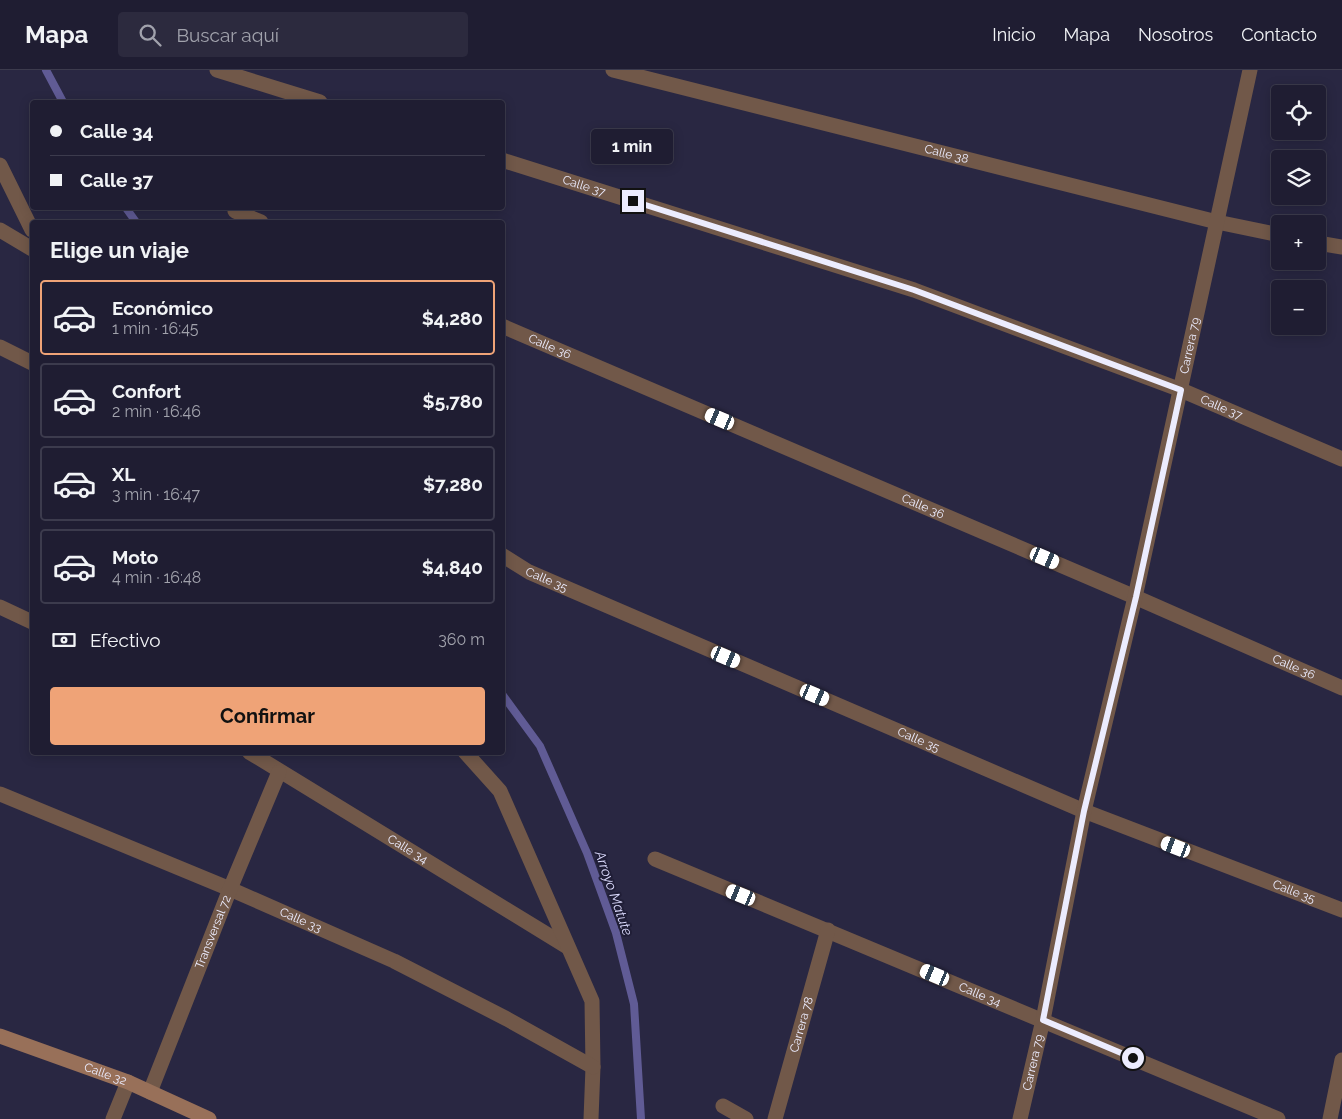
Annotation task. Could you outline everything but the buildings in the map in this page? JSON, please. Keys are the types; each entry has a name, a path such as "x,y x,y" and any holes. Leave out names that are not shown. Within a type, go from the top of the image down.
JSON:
{"street":[{"path":"216,70 314,100"},
{"name":"Calle 38","path":"613,70 1217,222 1271,233"},
{"name":"Carrera 79","path":"1020,1119 1043,1020 1084,811 1136,597 1250,70"},
{"name":"Calle 37","path":"505,161 914,290 1181,390 1342,459"},
{"path":"0,165 30,226"},
{"path":"235,211 256,220"},
{"path":"0,230 30,248"},
{"path":"1326,244 1342,248"},
{"name":"Calle 36","path":"505,327 1136,597 1342,688"},
{"path":"0,347 30,362"},
{"name":"Calle 35","path":"505,558 529,572 1084,811 1342,910"},
{"path":"0,607 30,621"},
{"name":"Calle 34","path":"252,755 566,946"},
{"path":"469,755 500,791 566,946 592,1001 593,1067 591,1119"},
{"name":"Transversal 72","path":"150,1092 278,772"},
{"name":"Calle 33","path":"0,794 230,889 394,961 507,1019 593,1067"},
{"name":"Calle 34","path":"655,859 1278,1119"},
{"name":"Carrera 78","path":"776,1119 828,930"},
{"name":"Calle 32","path":"0,1036 128,1082 209,1119"},
{"path":"1330,1119 1342,1060"},
{"path":"113,1119 128,1082"},
{"path":"723,1106 746,1119"}],"waterway":[{"name":"Arroyo Matute","path":"46,70 62,100"},
{"name":"Arroyo Matute","path":"127,210 135,220"},
{"name":"Arroyo Matute","path":"505,698 540,746 587,853 616,933 634,1004 641,1119"}],"route":[{"path":"633,201 914,290 1181,390 1136,597 1084,811 1043,1020 1133,1058"}]}
